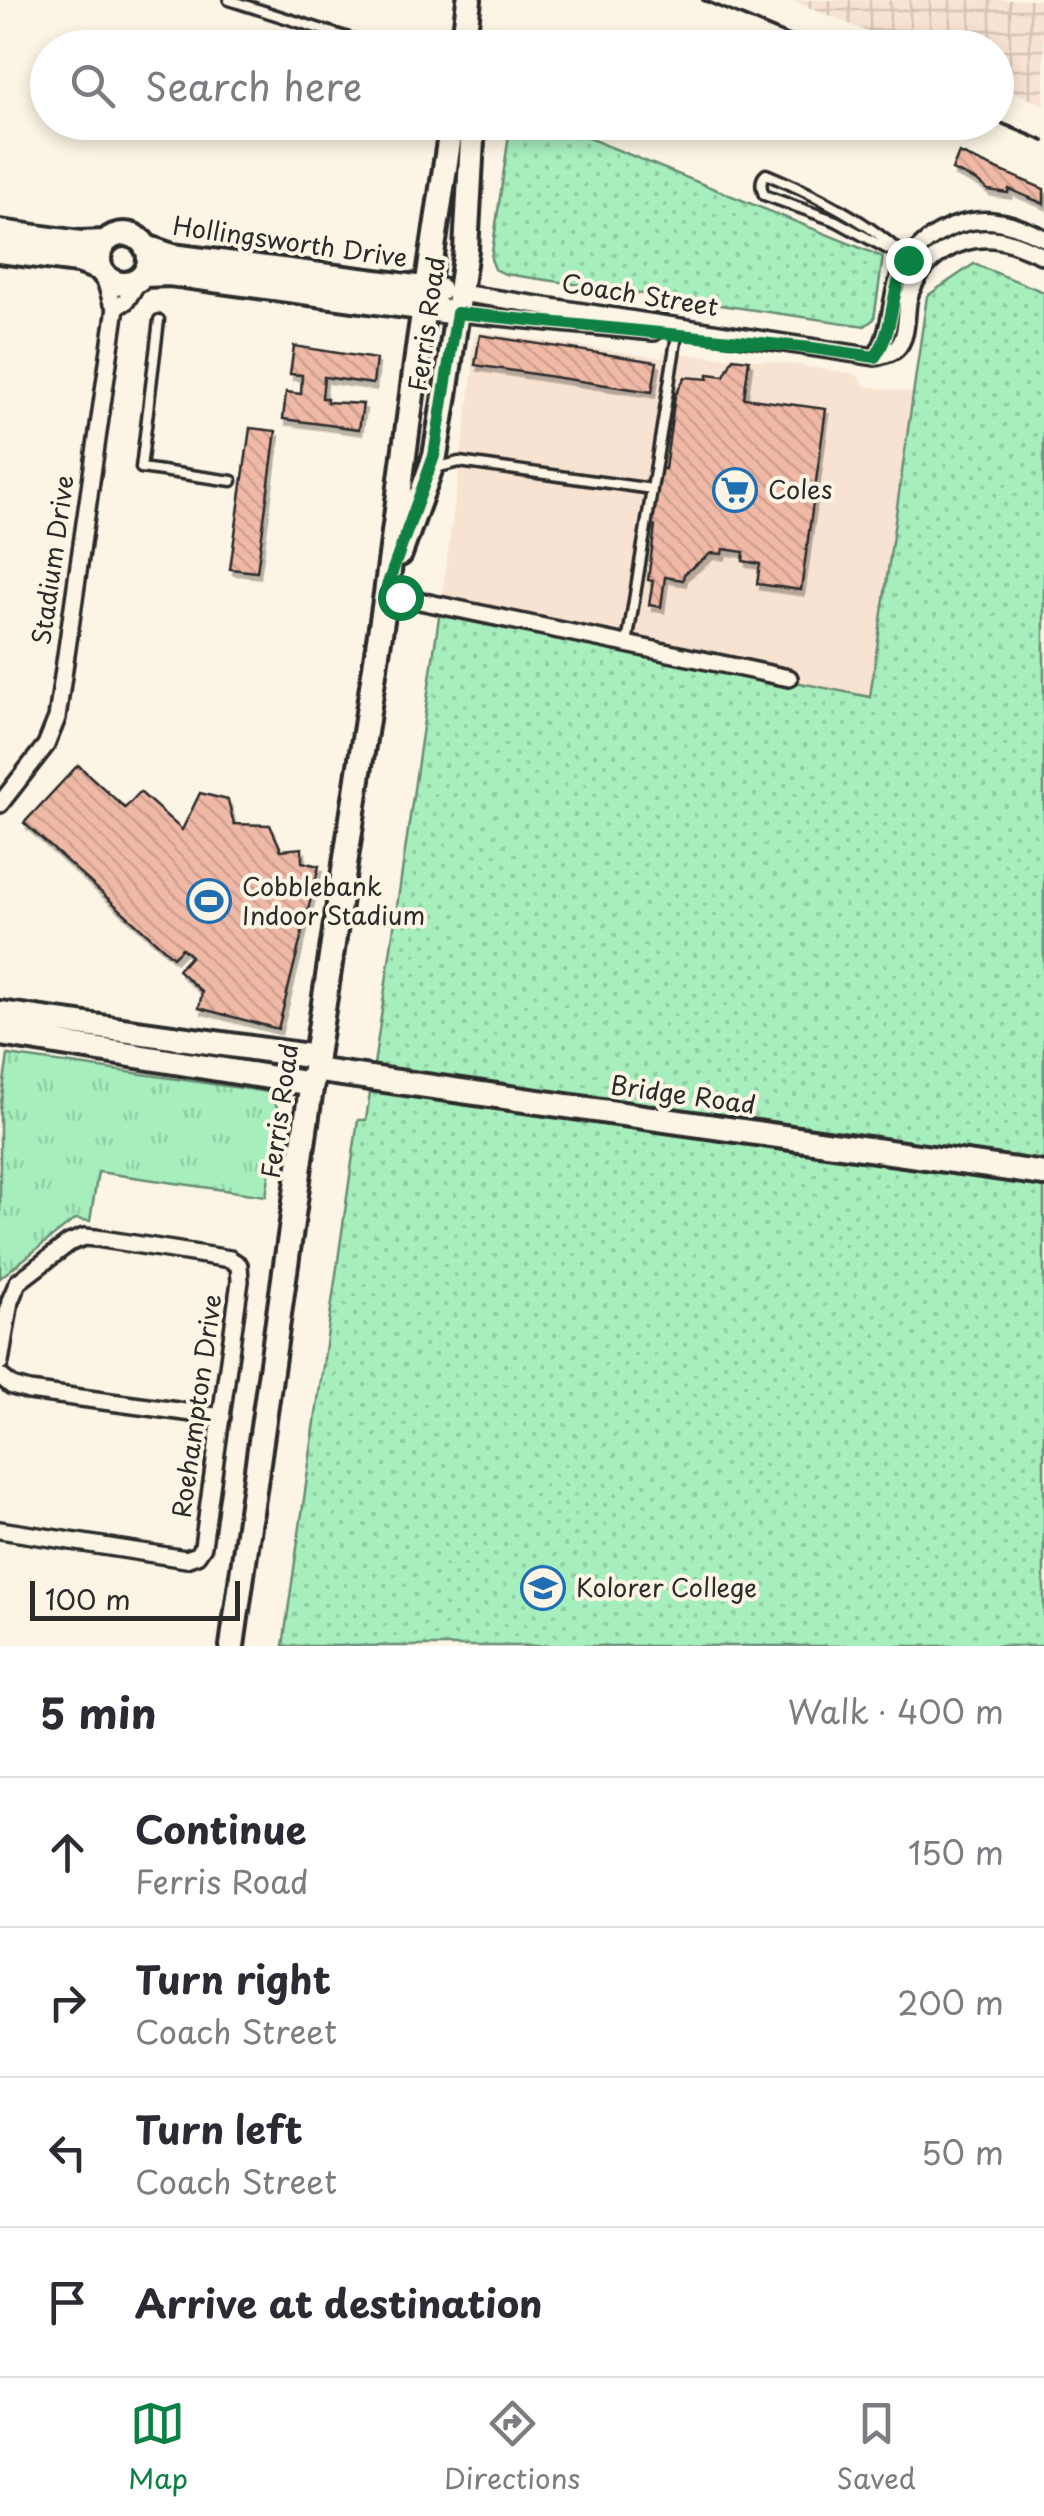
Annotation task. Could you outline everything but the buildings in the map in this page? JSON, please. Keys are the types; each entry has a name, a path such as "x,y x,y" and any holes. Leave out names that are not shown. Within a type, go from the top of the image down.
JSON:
{"street":[{"path":"465,30 470,0"},
{"path":"470,0 471,30"},
{"name":"Ferris Road","path":"232,1646 449,140"},
{"name":"Ferris Road","path":"387,590 438,436 467,233 471,140"},
{"path":"915,266 927,241 966,222 1004,222 1044,238"},
{"path":"0,232 80,243 130,235 146,247 149,262 126,302 116,307"},
{"path":"915,266 974,239 1000,240 1044,256"},
{"path":"102,272 98,255 105,242"},
{"name":"Hollingsworth Drive","path":"146,247 172,256 426,298"},
{"path":"0,251 78,261 124,285 142,277"},
{"name":"Coach Street","path":"459,303 875,357 888,334 894,293 915,266"},
{"name":"Stadium Drive","path":"0,804 46,746 56,718 116,307 102,272"},
{"name":"Hollingsworth Drive","path":"142,277 157,272 426,298"},
{"path":"426,298 459,303"},
{"path":"387,590 790,678"},
{"name":"Bridge Road","path":"0,1013 314,1070"},
{"name":"Bridge Road","path":"0,1034 314,1070 1044,1174"},
{"name":"Roehampton Drive","path":"0,1362 10,1300 18,1282 68,1242 96,1238 230,1259 239,1265 222,1418 203,1546 196,1555 191,1558 0,1530"},
{"path":"0,1376 12,1386 29,1391 222,1418"}],"lane":[{"path":"229,0 323,30"},
{"path":"766,174 808,192 891,243 915,266 836,222 764,195 762,179 766,174"},
{"path":"159,320 141,468 232,481"},
{"path":"627,644 678,331"},
{"path":"438,436 459,462"},
{"path":"430,469 459,462 652,489"}],"shaded area":[{"path":"790,0 1044,0 1044,105 1014,92 1014,30 863,30"},
{"path":"481,332 662,358 663,352 768,361 856,374 865,386 913,393 870,697 440,610 473,369 471,355 474,337"}],"green space":[{"path":"508,140 593,140 883,257 874,319 865,326 505,274 495,269 491,259"},
{"path":"974,264 1044,292 1044,1646 283,1646 358,1120 366,1120 440,610 870,697 927,296"},
{"path":"8,1055 268,1092 279,1110 266,1196 98,1172 90,1221 75,1219 0,1278 0,1109"}],"railway":[{"path":"703,0 776,30"},
{"path":"1014,128 1044,141"}],"place":[{"name":"Coles","path":"735,490"},
{"name":"Cobblebank Indoor Stadium","path":"209,901"},
{"name":"Kolorer College","path":"543,1588"}],"route":[{"path":"400,597 386,594 387,586 434,456 457,313 875,357 888,334 898,280 908,260"}]}
